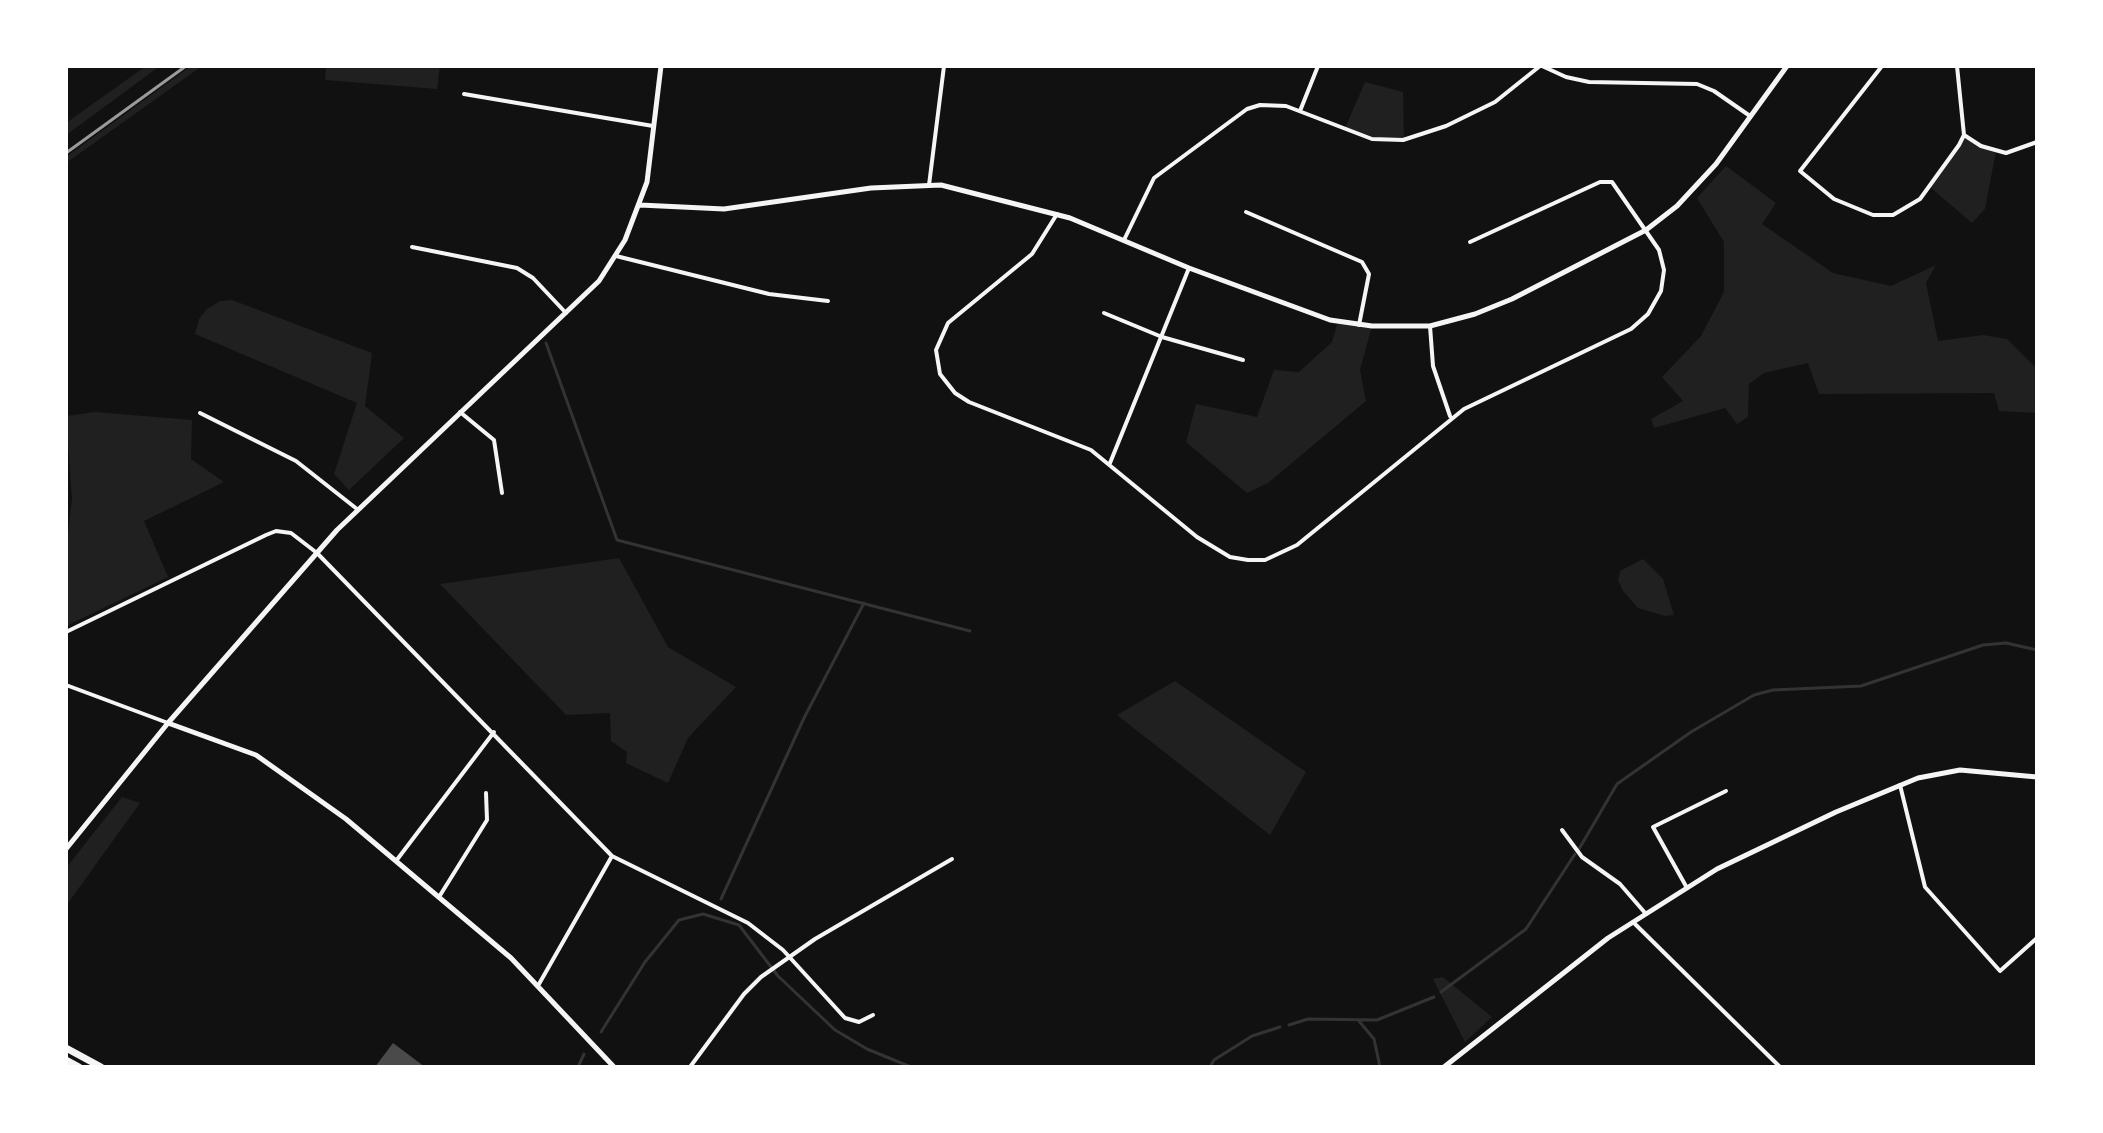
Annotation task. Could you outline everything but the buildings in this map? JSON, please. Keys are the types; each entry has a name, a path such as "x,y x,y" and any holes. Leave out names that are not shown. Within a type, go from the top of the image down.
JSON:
{"highway":[{"path":"66,1048 101,1067"},
{"path":"66,1060 79,1067"}],"street":[{"path":"66,849 168,723 357,509 599,281 616,256 640,205 651,166 661,66"},
{"path":"929,185 944,66"},
{"path":"1300,111 1318,66"},
{"path":"1124,240 1148,186 1182,154 1247,109 1274,104 1372,139 1403,140 1446,126 1495,102 1541,66 1566,77 1589,82 1697,84 1714,91 1752,117"},
{"path":"640,205 724,209 871,188 929,185 980,193 1057,214 1189,268 1330,320 1359,325 1430,326 1475,314 1512,299 1646,230 1698,185 1752,117 1787,66"},
{"path":"1882,66 1800,171 1834,199 1856,210 1893,215 1920,199 1964,135 1957,66"},
{"path":"464,94 656,126"},
{"path":"1964,135 1981,146 2006,153 2037,142"},
{"path":"1057,214 1032,254 952,317 939,341 937,362 947,385 969,402 1076,443 1110,463 1216,551 1230,557 1265,560 1297,545 1451,417 1486,396 1640,322 1656,304 1664,270 1659,250 1616,185 1606,181 1470,242"},
{"path":"1246,212 1362,262 1369,274 1359,325"},
{"path":"412,247 517,268 539,283 566,313"},
{"path":"616,256 769,294 828,301"},
{"path":"1110,463 1189,268"},
{"path":"1104,313 1162,337 1243,360"},
{"path":"1430,326 1433,366 1451,417"},
{"path":"460,412 494,440 502,493"},
{"path":"200,413 296,461 357,509"},
{"path":"66,632 276,531 291,533 317,553 612,856 736,916 789,956 845,1018 859,1022 873,1015"},
{"path":"66,685 267,761 346,819 539,984 614,1067"},
{"path":"396,861 494,732"},
{"path":"1444,1067 1596,947 1646,914 1687,888 1824,818 1900,785 1960,770 2037,777"},
{"path":"1900,785 1925,887 2000,971 2037,938"},
{"path":"1687,888 1653,827 1726,791"},
{"path":"439,897 487,820 486,793"},
{"path":"1562,830 1582,857 1620,884 1646,914"},
{"path":"539,984 612,856"},
{"path":"690,1067 761,977 789,956 952,859"},
{"path":"1634,923 1780,1067"}],"shaded area":[{"path":"146,66 160,66 66,135 66,123"},
{"path":"191,66 202,66 66,163 66,157"},
{"path":"326,66 440,66 437,89 325,80"},
{"path":"1365,82 1403,92 1404,140 1384,141 1345,128"},
{"path":"1964,135 1996,151 1985,209 1972,223 1930,187"},
{"path":"1726,166 1776,203 1762,224 1833,273 1891,286 1936,265 1926,283 1938,341 1983,335 2007,339 2037,369 2037,413 1999,411 1994,393 1819,394 1808,363 1764,373 1749,384 1748,417 1737,424 1725,408 1654,428 1651,419 1683,401 1662,377 1701,336 1724,292 1724,242 1697,198"},
{"path":"232,300 372,353 365,406 404,438 349,490 334,474 357,403 195,334 199,319 207,309 220,301"},
{"path":"1338,321 1372,326 1360,370 1366,401 1268,483 1247,493 1186,442 1196,404 1257,417 1274,370 1299,372 1332,342"},
{"path":"95,412 192,420 191,459 224,482 144,521 168,577 66,626 66,552 72,498 66,416"},
{"path":"619,558 668,647 736,687 688,738 668,783 626,763 627,752 611,741 610,713 566,715 440,584"},
{"path":"1643,559 1663,579 1674,615 1665,616 1638,608 1623,591 1618,580 1620,571"},
{"path":"1175,681 1306,772 1270,835 1117,715"},
{"path":"122,797 140,803 66,906 66,868"},
{"path":"1443,977 1492,1017 1465,1042 1433,979"}],"waterway":[{"path":"546,343 617,540 970,631"},
{"path":"721,899 804,718 864,603"},
{"path":"1579,849 1617,784 1691,732 1754,695 1773,690 1861,686 1983,645 2006,643 2037,650"},
{"path":"1441,992 1526,929 1575,854"},
{"path":"601,1032 645,962 679,920 703,914 739,925 778,976 835,1030 867,1049 911,1067"},
{"path":"1289,1025 1308,1019 1377,1020 1434,997"},
{"path":"1359,1021 1374,1039 1380,1067"},
{"path":"1210,1067 1214,1060 1252,1036 1280,1027"},
{"path":"578,1067 584,1054"}],"railway":[{"path":"66,153 186,66"}]}
